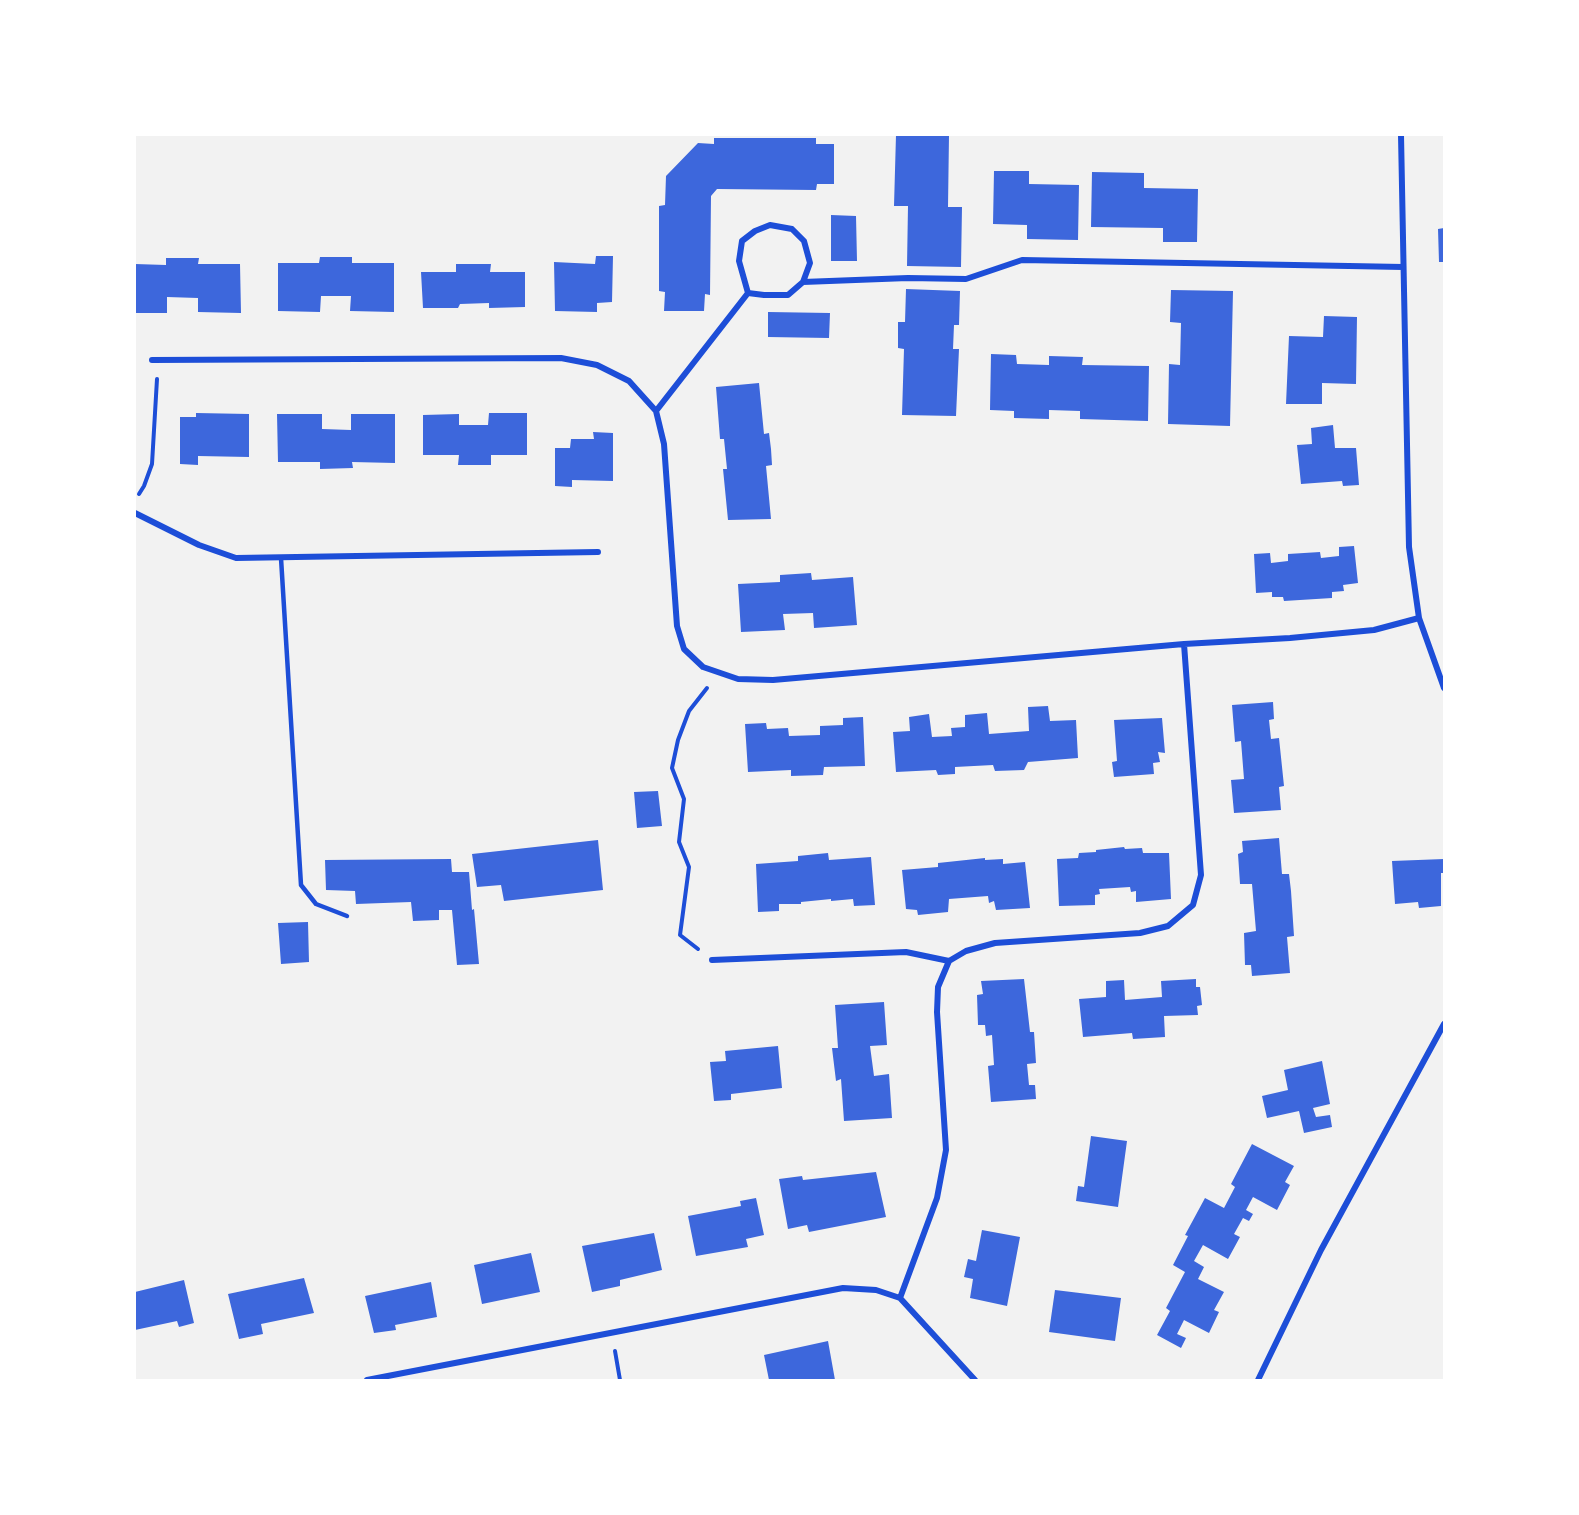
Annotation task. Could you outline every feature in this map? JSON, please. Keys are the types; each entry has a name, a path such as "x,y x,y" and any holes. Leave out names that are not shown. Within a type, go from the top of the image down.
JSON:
{"street":[{"path":"1401,135 1409,547 1419,618 1444,688"},
{"path":"770,225 792,229 804,241 810,263 803,282 788,295 764,296 748,293 739,261 742,241 755,231 770,225"},
{"path":"803,282 908,278 966,279 1022,260 1403,267"},
{"path":"656,411 748,293"},
{"path":"155,360 561,358 597,365 629,381 656,411 664,444 677,626 684,649 703,668 738,679 772,680 1184,644 1290,638 1374,630 1419,618"},
{"path":"135,513 199,545 236,558 598,552"},
{"path":"900,1298 937,1198 946,1150 937,1012 938,987 950,961 966,951 995,943 1140,933 1168,926 1193,905 1202,874 1184,644"},
{"path":"712,960 906,952 950,961"},
{"path":"1258,1380 1321,1250 1444,1024"},
{"path":"370,1380 843,1288 876,1290 900,1298 975,1380"}],"lane":[{"path":"281,558 301,885 316,904 347,916"}],"path":[{"path":"135,500 144,486 152,464 155,360"},
{"path":"712,960 680,935 689,867 679,842 684,800 672,768 678,740 689,711 718,673"},
{"path":"611,1333 620,1380"}],"building":[{"path":"896,135 949,135 948,207 962,207 961,267 907,266 908,206 894,206"},
{"path":"714,138 816,138 816,144 834,144 834,184 817,184 816,190 717,189 711,196 710,295 705,294 704,311 664,311 665,292 659,291 659,206 665,205 666,176 698,143 714,144"},
{"path":"994,171 1029,171 1029,184 1079,185 1078,240 1027,239 1027,225 993,224"},
{"path":"1092,172 1144,173 1144,188 1198,189 1197,242 1163,242 1163,228 1091,227"},
{"path":"831,215 856,216 857,261 831,261"},
{"path":"1444,228 1444,262 1439,262 1438,229"},
{"path":"596,256 613,256 612,302 597,303 597,312 555,311 554,262 595,264"},
{"path":"320,257 352,257 352,263 394,263 394,312 350,311 351,296 321,296 320,312 278,311 278,263 319,263"},
{"path":"166,258 199,258 198,264 240,264 241,313 198,312 198,298 167,297 167,313 135,313 135,264 166,265"},
{"path":"456,264 491,264 490,272 525,272 525,307 489,308 489,303 460,304 458,308 423,308 421,272 456,272"},
{"path":"906,289 960,291 959,325 954,325 953,349 959,349 956,416 902,415 904,349 898,348 898,322 905,322"},
{"path":"1171,290 1233,291 1230,426 1168,424 1169,364 1180,365 1181,323 1170,322"},
{"path":"768,312 830,313 829,338 768,337"},
{"path":"1324,316 1357,317 1356,384 1322,383 1322,404 1286,404 1289,336 1323,337"},
{"path":"991,354 1016,355 1017,364 1049,365 1049,356 1083,357 1082,365 1149,366 1148,421 1080,419 1080,411 1049,410 1049,419 1014,418 1014,411 990,410"},
{"path":"759,383 764,434 769,433 771,449 772,465 766,466 771,519 728,520 723,469 727,469 724,439 720,439 716,387"},
{"path":"196,413 249,414 249,457 198,456 198,465 180,464 180,417 196,417"},
{"path":"489,413 527,413 527,455 491,455 491,465 458,465 459,455 423,455 423,415 459,414 459,425 488,425"},
{"path":"277,414 322,414 322,429 351,430 351,414 395,414 395,463 352,462 353,468 320,469 320,462 278,462"},
{"path":"1333,425 1335,448 1356,448 1359,485 1343,486 1342,481 1301,484 1297,445 1312,444 1311,428"},
{"path":"593,432 613,433 613,481 572,480 572,487 555,486 555,448 570,448 571,439 594,439"},
{"path":"1354,546 1358,583 1343,585 1344,591 1332,592 1332,598 1284,601 1283,597 1272,597 1272,592 1256,593 1254,554 1270,553 1271,563 1288,561 1288,554 1320,552 1321,558 1339,556 1339,547"},
{"path":"811,573 812,580 853,577 857,625 814,628 813,613 783,614 785,630 741,632 738,584 780,582 780,575"},
{"path":"1273,702 1274,719 1269,720 1271,739 1279,738 1284,786 1279,787 1281,810 1234,813 1231,780 1244,779 1241,741 1235,742 1232,705"},
{"path":"1048,706 1050,721 1076,720 1078,758 1028,762 1024,770 995,771 993,765 955,767 955,774 938,775 936,770 896,772 893,732 910,731 909,717 929,714 932,737 952,736 951,728 965,727 965,715 987,713 989,734 1029,731 1028,707"},
{"path":"863,717 865,766 824,767 823,775 791,776 791,770 748,772 745,724 766,723 767,729 788,728 789,736 820,735 820,726 843,725 843,718"},
{"path":"1162,718 1165,753 1158,752 1160,762 1153,763 1154,774 1114,777 1112,762 1117,761 1114,720"},
{"path":"658,791 662,826 637,828 634,792"},
{"path":"1279,838 1282,874 1289,874 1291,891 1294,936 1287,937 1290,973 1252,976 1251,965 1245,965 1244,933 1256,931 1252,884 1240,884 1238,854 1243,852 1242,841"},
{"path":"598,840 603,890 504,901 501,885 477,887 472,854"},
{"path":"1124,847 1125,849 1142,848 1143,853 1169,853 1171,899 1136,902 1136,891 1131,892 1130,887 1099,889 1100,894 1095,895 1095,905 1059,906 1057,859 1078,858 1079,853"},
{"path":"828,853 829,860 871,857 875,905 854,906 853,899 831,901 831,899 801,902 801,904 779,904 779,911 758,912 756,864 798,861 798,856"},
{"path":"985,858 985,860 1003,859 1003,864 1025,862 1030,908 996,910 994,901 989,903 988,896 949,899 948,912 918,915 917,910 906,909 902,870 938,867 938,863"},
{"path":"451,859 452,872 469,872 479,964 457,965 452,910 439,910 439,920 413,921 411,902 356,904 355,891 326,890 325,860"},
{"path":"1444,859 1444,873 1441,873 1441,906 1419,908 1418,902 1395,904 1392,861"},
{"path":"308,922 309,962 281,964 278,923"},
{"path":"1024,979 1030,1032 1034,1032 1036,1063 1027,1064 1029,1085 1035,1085 1036,1099 991,1102 988,1066 994,1065 992,1035 986,1036 985,1025 978,1025 977,995 983,994 981,981"},
{"path":"1196,979 1196,987 1200,987 1202,1005 1197,1006 1198,1015 1164,1016 1165,1037 1133,1039 1132,1033 1083,1037 1079,999 1106,997 1106,981 1124,980 1125,1000 1162,997 1161,981"},
{"path":"884,1002 887,1045 870,1046 874,1076 889,1074 892,1118 844,1121 841,1079 836,1081 832,1048 838,1048 835,1005"},
{"path":"778,1046 782,1088 731,1094 731,1100 714,1101 710,1062 726,1061 725,1051"},
{"path":"1322,1061 1330,1104 1313,1108 1316,1117 1330,1115 1332,1127 1304,1133 1299,1111 1267,1118 1262,1096 1288,1090 1284,1070"},
{"path":"1091,1136 1127,1141 1118,1207 1076,1201 1078,1186 1084,1187"},
{"path":"1252,1144 1294,1166 1285,1182 1290,1185 1277,1210 1253,1197 1246,1210 1253,1214 1249,1221 1243,1218 1234,1234 1240,1237 1228,1259 1203,1245 1194,1261 1204,1267 1198,1279 1224,1292 1214,1310 1219,1312 1209,1333 1184,1320 1177,1334 1186,1338 1181,1348 1157,1335 1170,1311 1166,1308 1185,1272 1173,1265 1188,1236 1185,1235 1205,1198 1224,1208 1235,1187 1231,1184"},
{"path":"876,1172 886,1217 809,1232 807,1225 788,1229 779,1179 802,1176 803,1180"},
{"path":"756,1198 764,1235 746,1239 748,1247 696,1256 688,1216 741,1206 740,1201"},
{"path":"982,1230 1020,1237 1007,1306 970,1298 973,1279 964,1277 968,1259 976,1261"},
{"path":"654,1233 662,1270 620,1280 620,1286 592,1292 582,1246"},
{"path":"531,1253 540,1292 482,1304 474,1265"},
{"path":"304,1278 314,1313 261,1324 263,1334 239,1339 228,1294"},
{"path":"184,1280 194,1323 179,1327 177,1321 135,1330 135,1292"},
{"path":"431,1282 437,1317 395,1325 396,1330 374,1333 365,1296"},
{"path":"1055,1290 1121,1298 1115,1341 1049,1332"},
{"path":"828,1341 835,1380 769,1380 764,1355"}]}
